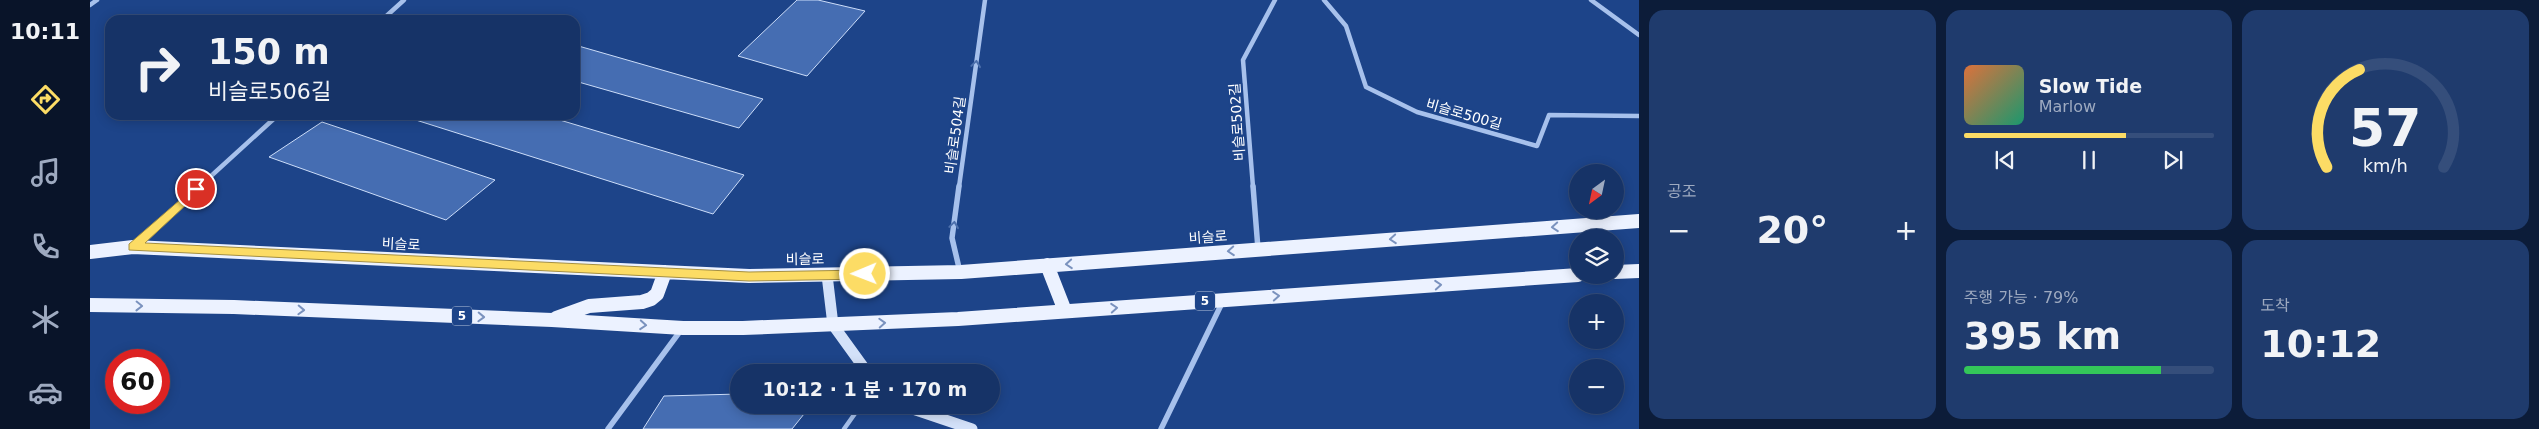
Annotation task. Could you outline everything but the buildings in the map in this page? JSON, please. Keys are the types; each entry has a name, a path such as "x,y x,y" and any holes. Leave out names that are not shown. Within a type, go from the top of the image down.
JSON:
{"main road":[{"name":"비슬로","path":"90,252 133,247 749,276 826,275 960,272 1639,221"},
{"path":"1047,265 1065,311"},
{"path":"1624,272 1639,271"},
{"path":"552,320 589,306 642,302 651,299 657,294 665,272"},
{"path":"826,275 833,325 861,364"},
{"name":"5","path":"90,305 234,307 552,320 683,328 833,325 1065,311 1569,276"},
{"path":"928,414 972,429"}],"street":[{"path":"90,5 97,0"},
{"path":"388,15 404,0"},
{"name":"비슬로504길","path":"960,272 952,238 985,0"},
{"name":"비슬로502길","path":"1258,249 1243,60 1275,0"},
{"name":"비슬로500길","path":"1324,0 1346,26 1366,87 1417,112 1537,146 1548,115 1639,116"},
{"path":"1591,0 1639,35"},
{"path":"133,247 273,120"},
{"path":"1161,429 1224,300"},
{"path":"608,429 683,328"}],"lane":[{"path":"844,429 855,414"}],"route":[{"path":"196,189 133,247 749,276 865,274"}]}
